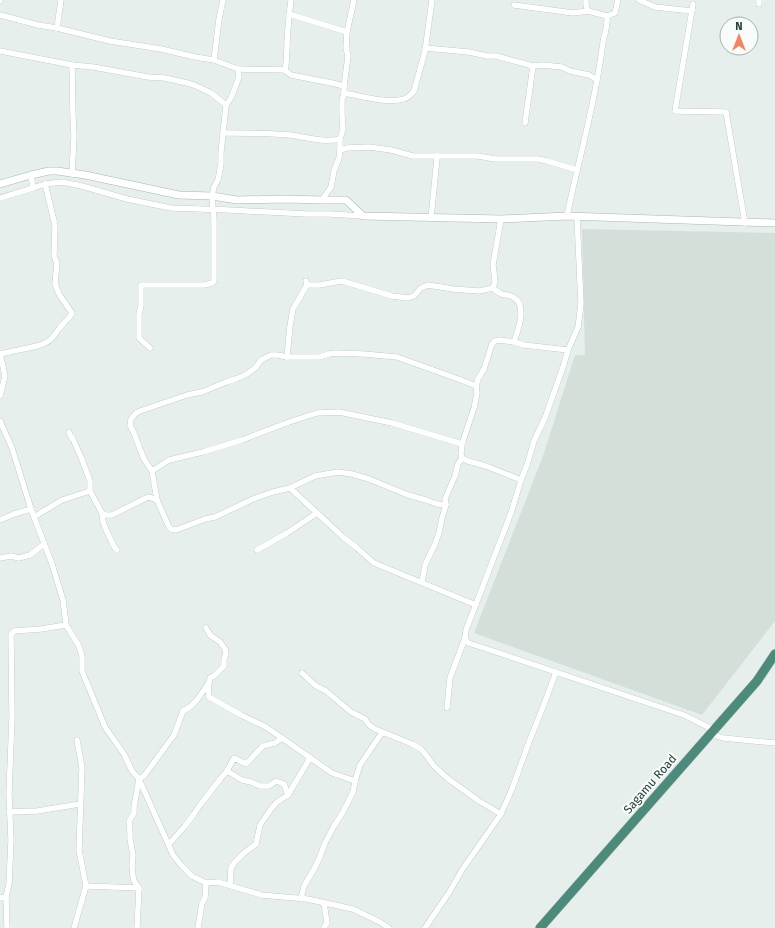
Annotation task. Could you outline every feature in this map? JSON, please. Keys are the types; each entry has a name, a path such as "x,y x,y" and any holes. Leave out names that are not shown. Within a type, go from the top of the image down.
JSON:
{"highway":[{"name":"Sagamu Road","path":"540,928 757,682 775,654"}],"street":[{"path":"57,28 61,0"},
{"path":"214,60 223,0"},
{"path":"285,70 287,62 286,50 291,0"},
{"path":"322,200 331,187 334,171 339,158 340,139 343,129 342,101 348,61 346,48 347,32 354,0"},
{"path":"344,93 393,101 405,99 414,91 425,48 432,0"},
{"path":"586,0 588,11"},
{"path":"514,5 573,13 588,11 607,16 615,13 618,0"},
{"path":"639,0 655,6 692,11"},
{"path":"693,4 675,111 726,112 745,223"},
{"path":"289,14 347,32"},
{"path":"0,15 110,41 161,49 214,60 238,69 285,70 291,75 344,86"},
{"path":"567,216 598,80 607,27 607,16"},
{"path":"425,48 496,56 533,66 543,65 562,67 570,71 589,75 598,80"},
{"path":"0,51 72,65 94,66 187,83 211,93 226,105"},
{"path":"72,65 74,136 72,174"},
{"path":"525,123 533,66"},
{"path":"150,348 140,338 139,314 141,308 142,285 204,285 213,282 214,219 212,196 214,187 218,180 221,164 226,105 231,98 239,77 238,69"},
{"path":"224,133 291,135 321,140 340,139"},
{"path":"340,150 369,146 413,156 478,156 495,159 538,159 577,170"},
{"path":"431,218 437,156"},
{"path":"0,184 31,174 57,171 85,175 179,195 212,196 237,200 346,200 363,216"},
{"path":"31,174 34,188"},
{"path":"0,198 45,184 62,182 127,199 171,208 431,218 501,219 567,216 775,223"},
{"path":"0,396 5,376 0,354 43,344 57,333 72,313 59,294 55,284 57,263 54,256 55,225 45,184"},
{"path":"447,708 450,678 465,638 466,630 510,513 534,441 545,418 568,350 578,327 581,304 577,217"},
{"path":"493,288 496,281 493,265 501,219"},
{"path":"287,357 293,309 307,283 320,286 342,281 392,296 408,298 414,296 421,288 428,286 479,291 493,288 500,293 514,297 519,303 521,313 520,325 514,342"},
{"path":"422,582 426,565 439,533 446,505 445,500 455,476 458,464 462,458 462,444 474,408 478,379 484,369 492,344 495,341 500,340 524,345 568,350"},
{"path":"446,505 437,504 408,495 369,479 338,472 315,476 290,488 253,499 215,517 205,519 176,530 170,529 157,500 152,471 144,459 130,425 131,419 140,411 177,398 202,392 241,377 247,374 262,360 271,355 287,357 319,357 336,353 397,357 476,386"},
{"path":"152,471 169,460 203,452 242,440 317,413 339,412 392,423 462,444"},
{"path":"0,420 12,448 31,510 52,564 63,600 66,625 79,646 82,656 82,671 105,727 124,754 132,771 139,779 173,855 192,876 206,883 218,882 261,894 301,899 353,909 389,928"},
{"path":"69,432 81,457 90,481 90,491 102,513 103,522 107,532 115,548 118,550"},
{"path":"462,458 521,480"},
{"path":"290,488 374,563 476,605"},
{"path":"34,517 62,500 90,491"},
{"path":"102,513 105,515 112,515 149,497 157,500"},
{"path":"0,520 14,514 31,510"},
{"path":"257,550 287,533 317,513"},
{"path":"0,558 11,556 19,558 30,555 44,544"},
{"path":"6,928 6,897 9,884 11,840 9,794 12,717 11,636 14,631 66,625"},
{"path":"137,928 139,888 133,876 133,855 129,821 134,813 139,779 144,776 174,735 184,711 197,700 208,684 210,678 224,666 226,652 220,642 210,635 206,628"},
{"path":"465,638 468,643 684,715 723,738 775,743"},
{"path":"425,928 462,870 501,814 512,789 526,748 544,707 556,672"},
{"path":"302,673 316,686 326,691 351,712 365,719 369,725 383,733 421,749 434,766 447,778 474,798 501,814"},
{"path":"208,684 209,697 266,727 332,773 355,781"},
{"path":"301,899 304,886 319,859 325,843 353,792 360,765 373,744 383,733"},
{"path":"169,844 190,820 227,771 234,758 246,764 263,746 275,743 282,738"},
{"path":"74,928 86,886 79,850 82,768 77,740"},
{"path":"230,885 231,868 234,863 256,844 260,825 265,817 277,802 288,795 310,758"},
{"path":"227,771 242,780 260,786 269,786 276,781 284,784 288,795"},
{"path":"10,812 37,811 80,804"},
{"path":"198,928 202,904 205,898 206,883"},
{"path":"86,886 139,888"},
{"path":"0,898 6,897"},
{"path":"324,903 327,923 324,928"}],"shaded area":[{"path":"582,229 775,233 775,621 702,715 474,633 543,456 575,355 585,355"}]}
